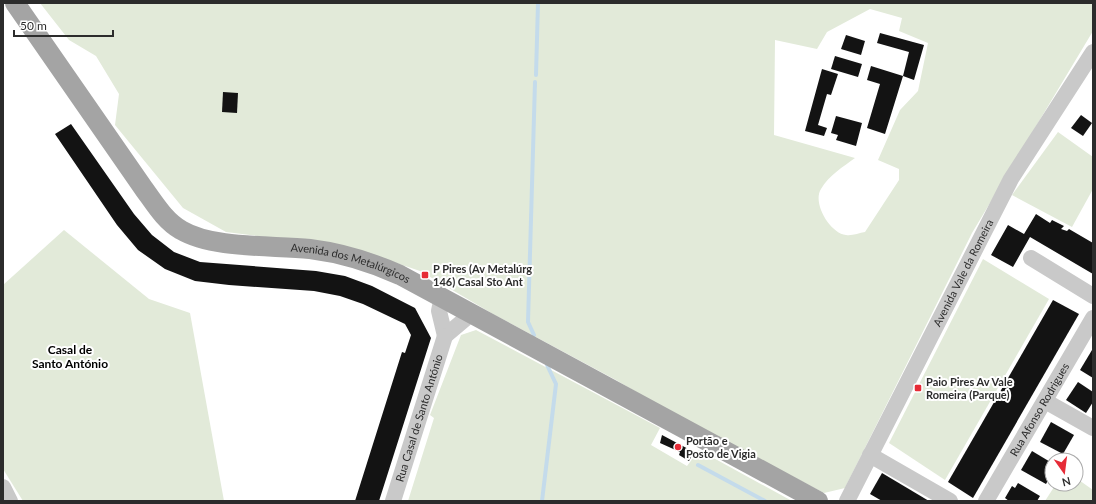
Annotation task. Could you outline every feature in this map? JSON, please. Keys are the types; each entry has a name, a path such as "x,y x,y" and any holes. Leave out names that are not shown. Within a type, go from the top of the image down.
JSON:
{"main road":[{"name":"Avenida dos Metalúrgicos","path":"15,3 144,190 164,215 180,230 210,240 309,249 353,257 377,264 470,312 818,501"}],"street":[{"name":"Avenida Vale da Romeira","path":"847,501 1011,179 1093,52"},
{"path":"1030,258 1093,296"},
{"path":"442,297 439,305 439,311 445,336 464,320 470,312"},
{"name":"Rua Afonso Rodrigues","path":"986,501 1093,318"},
{"name":"Rua Casal de Santo António","path":"393,501 445,336"},
{"path":"1045,401 1093,428"},
{"path":"870,455 950,501"},
{"path":"3,487 10,501"}],"green space":[{"path":"40,3 1093,3 1093,31 972,233 845,488 824,493 665,409 616,380 493,314 420,271 352,248 226,232 183,208 115,125 119,94 96,56 69,40","holes":["870,9 902,18 899,31 928,43 918,91 900,110 878,160 899,169 899,180 865,232 846,235 834,229 824,216 819,202 819,195 824,184 836,172 855,158 774,135 775,40 817,49 827,32"]},
{"path":"1058,132 1093,157 1093,189 1072,227 1012,195"},
{"path":"64,230 149,299 190,313 224,501 23,501 3,469 3,285"},
{"path":"983,259 1049,299 945,480 889,443"},
{"path":"476,330 660,428 651,445 687,466 699,450 792,501 408,501 434,418 430,415 461,335"},
{"path":"1084,484 1093,490 1093,501 1045,501 1051,492 1084,492"}],"building":[{"path":"880,33 924,45 914,80 903,76 909,52 877,43"},
{"path":"846,35 865,41 861,55 841,49"},
{"path":"835,56 862,64 858,77 831,69"},
{"path":"871,66 903,76 885,134 867,128 880,84 867,80"},
{"path":"822,69 838,74 831,95 827,94 818,125 827,128 824,136 805,131"},
{"path":"223,92 238,93 237,113 222,112"},
{"path":"1081,115 1092,123 1083,136 1071,128"},
{"path":"836,116 862,123 856,146 836,140 838,135 831,133"},
{"path":"71,124 134,214 152,235 174,252 200,262 316,271 345,276 372,286 415,308 431,338 379,501 355,501 402,352 405,353 411,335 405,324 363,304 340,296 314,291 195,281 165,269 138,250 117,225 55,134"},
{"path":"1036,214 1050,223 1052,220 1064,226 1061,229 1067,231 1069,229 1093,243 1093,274 1030,237 1013,267 991,255 1008,225 1024,234"},
{"path":"1053,300 1079,314 973,498 948,482"},
{"path":"1092,350 1093,351 1093,378 1080,370"},
{"path":"1078,382 1093,392 1093,402 1086,413 1066,400"},
{"path":"1051,422 1074,435 1064,452 1059,452 1040,442"},
{"name":"Portão e Posto de Vigia","path":"662,435 694,452 689,461 679,455 680,452 660,443"},
{"path":"1032,451 1044,458 1044,483 1021,470"},
{"path":"882,473 929,501 882,501 870,494"},
{"path":"1018,483 1040,496 1037,501 1009,501 1005,498 1012,486 1015,488"}],"waterway":[{"path":"536,75 538,3"},
{"path":"534,335 528,322 535,82"},
{"path":"542,501 556,384 547,365"},
{"path":"698,465 765,501"}],"place":[{"name":"P Pires (Av Metalúrg 146) Casal Sto Ant","path":"425,275"},
{"name":"Paio Pires Av Vale Romeira (Parque)","path":"918,388"},
{"name":"Portão e Posto de Vigia","path":"678,447"}],"district":[{"name":"Casal de Santo António","path":"70,357"}]}
